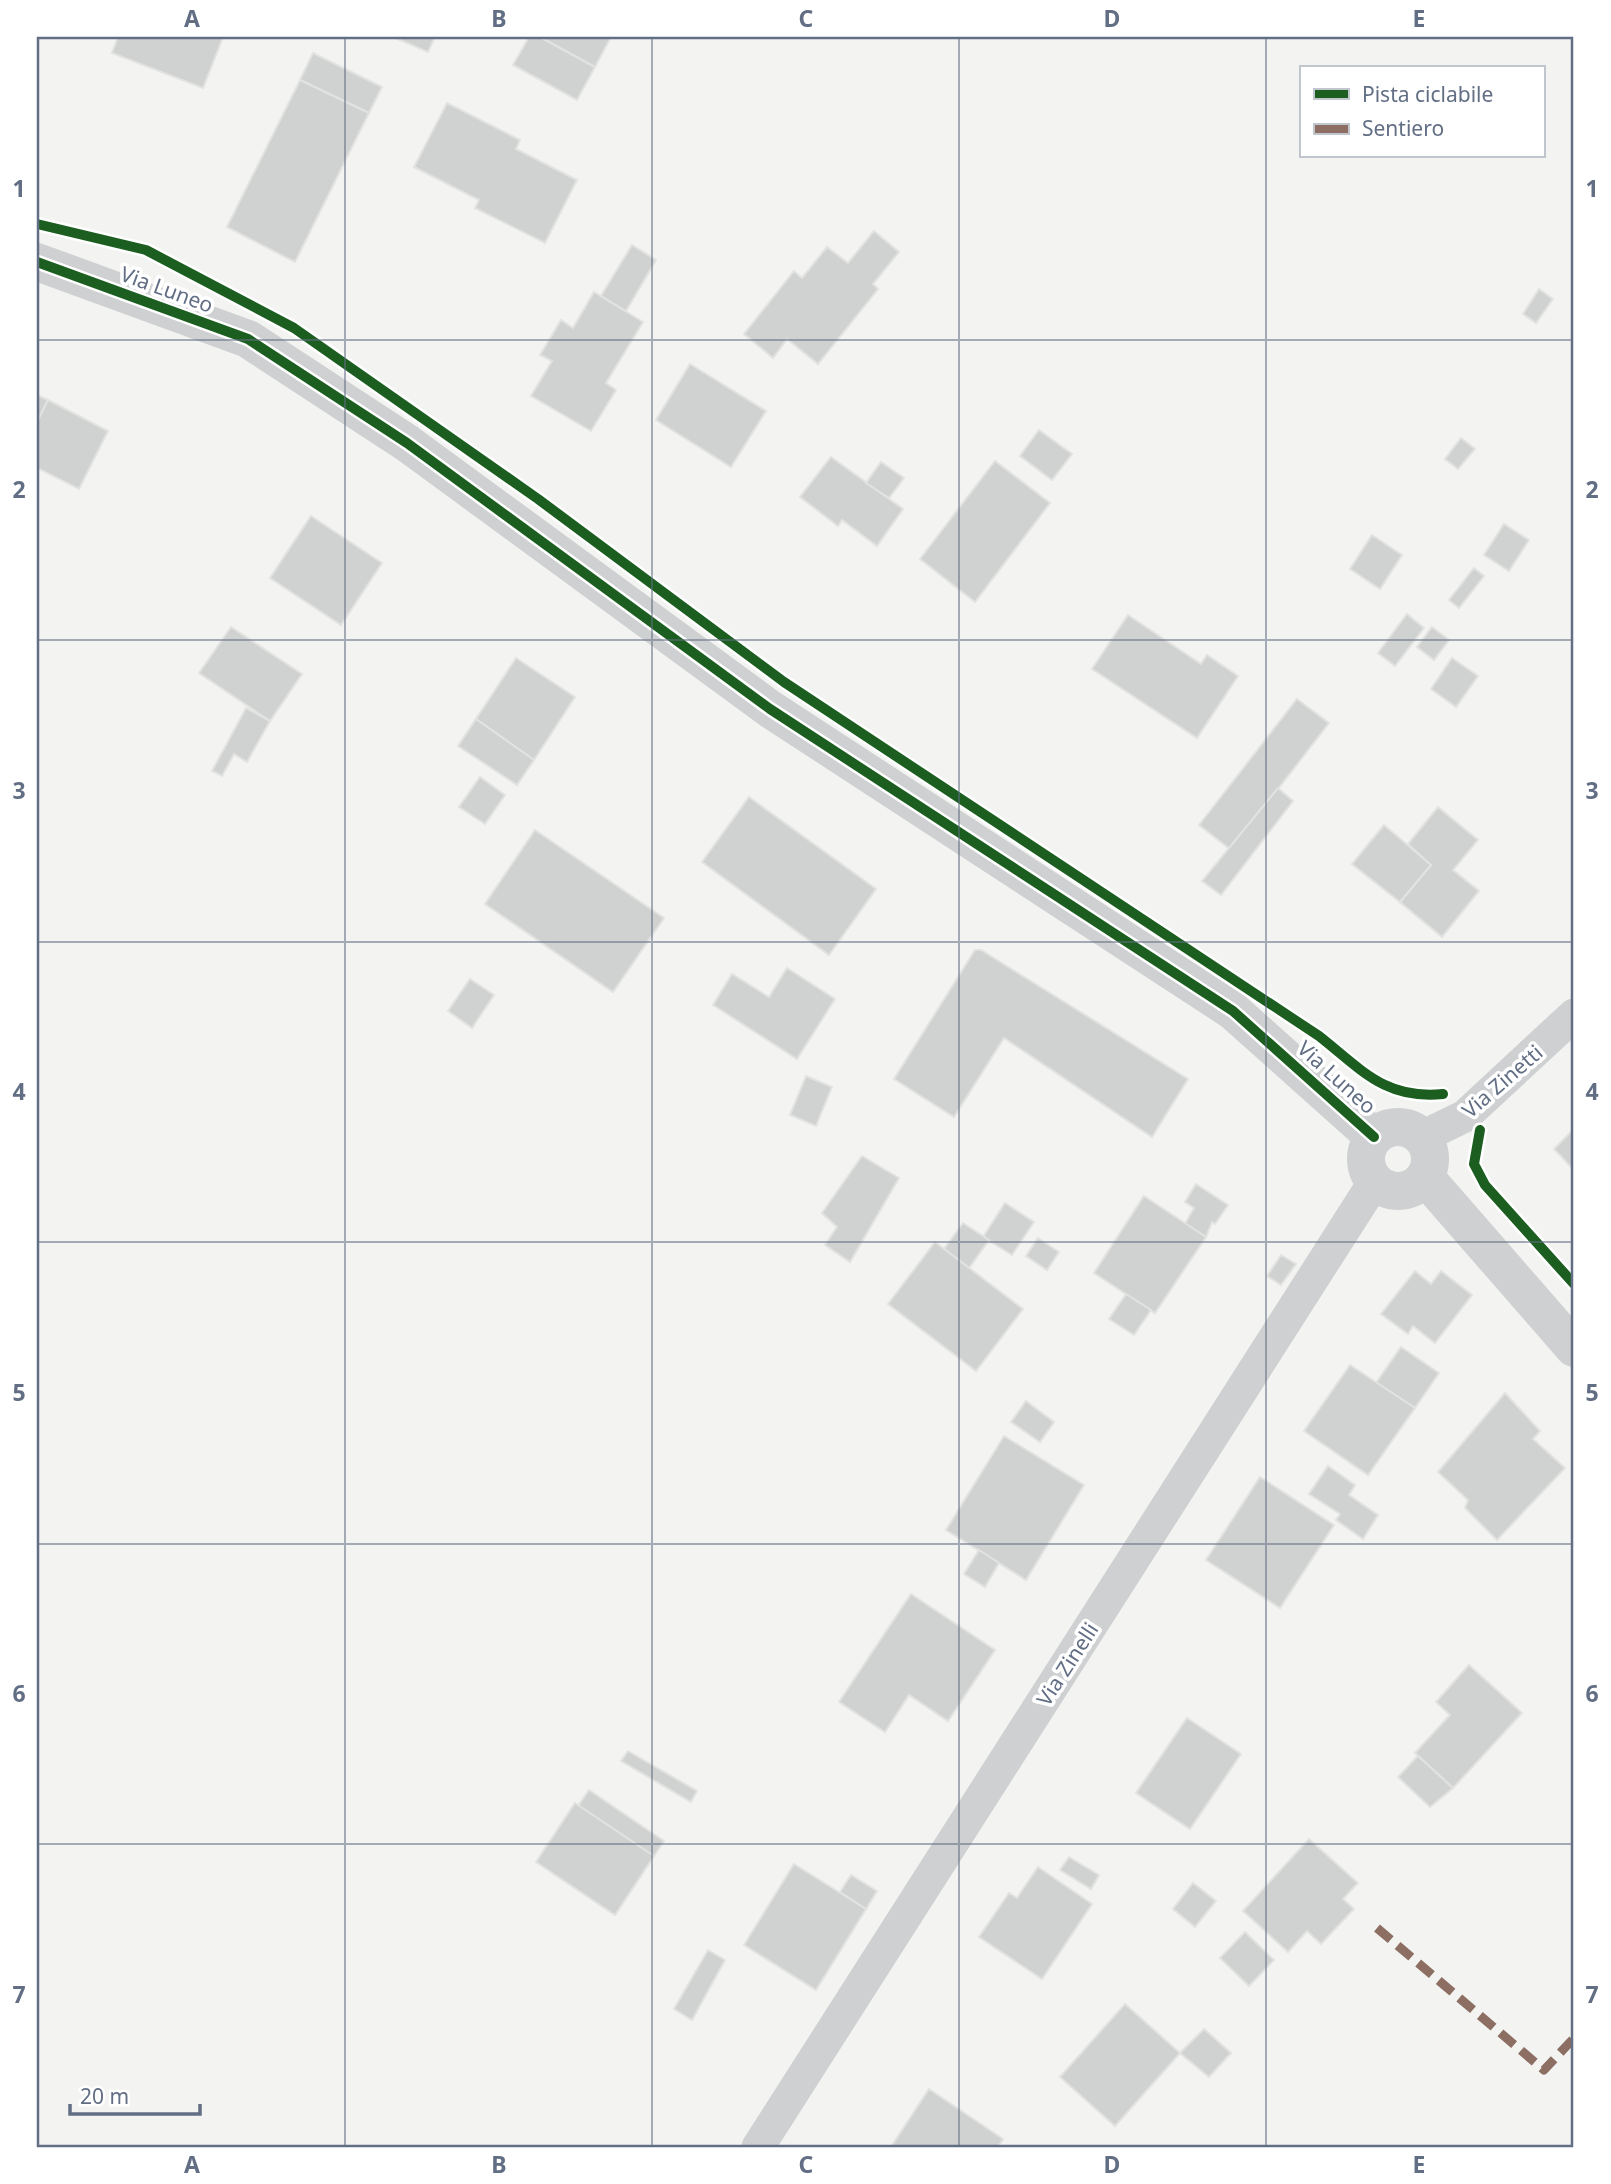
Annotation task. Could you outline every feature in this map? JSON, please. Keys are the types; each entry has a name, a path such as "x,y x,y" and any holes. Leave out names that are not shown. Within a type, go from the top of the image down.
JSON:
{"street":[{"name":"Via Luneo","path":"37,262 248,339 294,369 407,443 771,709 1233,1011 1374,1137"},
{"name":"Via Zinetti","path":"1422,1137 1465,1116 1574,1015"},
{"name":"Via Luneo","path":"1375,1181 1367,1167 1366,1157 1374,1137 1392,1127 1404,1127 1422,1137"},
{"path":"1375,1181 1388,1190 1398,1191 1409,1190 1425,1177 1431,1157 1422,1137"},
{"path":"1425,1177 1574,1348"},
{"name":"Via Zinelli","path":"758,2147 1375,1181"}],"building":[{"path":"118,37 223,37 203,88 112,53"},
{"path":"393,37 429,37 434,39 428,52"},
{"path":"529,37 540,37 595,67 577,100 513,65"},
{"path":"540,37 611,37 595,67"},
{"path":"313,53 382,87 369,113 300,80"},
{"path":"300,80 369,113 295,262 227,227"},
{"path":"447,103 520,140 516,149 577,180 545,243 475,208 479,200 414,167"},
{"path":"874,231 899,252 873,284 878,289 818,364 787,339 773,358 744,334 794,271 802,278 827,247 848,263"},
{"path":"632,245 656,260 626,311 601,296"},
{"path":"1539,289 1553,299 1536,323 1523,314"},
{"path":"594,292 643,322 606,383 616,390 591,431 531,396 552,361 540,355 561,320 573,328"},
{"path":"690,364 766,411 731,467 656,420"},
{"path":"37,395 48,400 37,422"},
{"path":"48,400 108,431 79,489 37,468 37,422"},
{"path":"1039,430 1072,454 1052,480 1020,456"},
{"path":"1461,438 1475,449 1458,469 1445,459"},
{"path":"831,457 903,509 877,546 842,520 838,526 800,497"},
{"path":"995,461 1050,503 975,602 920,559"},
{"path":"881,462 904,478 889,498 866,483"},
{"path":"311,516 382,563 341,625 270,578"},
{"path":"1504,524 1529,540 1509,571 1484,555"},
{"path":"1372,535 1402,555 1380,589 1350,569"},
{"path":"1474,568 1484,576 1459,608 1449,600"},
{"path":"1407,614 1424,628 1395,666 1378,653"},
{"path":"1128,615 1201,664 1207,655 1238,676 1197,738 1092,669"},
{"path":"231,627 302,674 270,721 199,673"},
{"path":"1432,627 1449,640 1434,660 1417,647"},
{"path":"516,658 575,697 534,760 476,719"},
{"path":"1452,658 1478,676 1456,707 1431,689"},
{"path":"1297,699 1329,723 1231,850 1199,825"},
{"path":"246,708 270,721 247,762 234,754 222,776 212,771"},
{"path":"476,719 534,760 517,785 458,746"},
{"path":"480,777 505,795 485,824 459,807"},
{"path":"1278,788 1293,801 1221,895 1202,881"},
{"path":"749,797 876,889 829,955 702,862"},
{"path":"1438,807 1478,840 1453,870 1479,891 1442,937 1400,902 1431,865 1408,844"},
{"path":"1384,825 1431,865 1400,902 1352,864"},
{"path":"535,830 664,918 613,992 485,904"},
{"path":"975,950 981,950 1188,1079 1152,1137 1004,1038 954,1117 894,1079"},
{"path":"787,968 835,999 797,1059 713,1005 732,974 769,997"},
{"path":"470,979 494,995 472,1028 448,1011"},
{"path":"806,1076 832,1087 816,1126 790,1115"},
{"path":"1574,1129 1574,1170 1554,1149"},
{"path":"862,1156 899,1178 850,1262 825,1245 837,1227 822,1213"},
{"path":"1196,1184 1228,1205 1215,1224 1212,1222 1206,1237 1185,1224 1194,1208 1185,1202"},
{"path":"1144,1196 1206,1237 1155,1313 1094,1273"},
{"path":"1005,1203 1034,1222 1012,1255 983,1237"},
{"path":"963,1223 989,1240 969,1268 944,1249"},
{"path":"1038,1238 1059,1252 1047,1270 1026,1256"},
{"path":"935,1242 1023,1309 976,1371 888,1304"},
{"path":"1281,1255 1296,1264 1281,1285 1267,1276"},
{"path":"1415,1271 1431,1284 1441,1271 1472,1295 1435,1343 1413,1326 1408,1334 1381,1314"},
{"path":"1126,1294 1151,1310 1134,1335 1109,1319"},
{"path":"1401,1347 1439,1373 1415,1408 1376,1383"},
{"path":"1350,1365 1415,1408 1368,1475 1304,1431"},
{"path":"1505,1393 1540,1431 1533,1439 1565,1468 1497,1540 1465,1508 1468,1500 1438,1472"},
{"path":"1026,1401 1054,1422 1040,1442 1011,1422"},
{"path":"1004,1436 1084,1485 1026,1580 946,1530"},
{"path":"1328,1466 1355,1485 1349,1495 1378,1515 1363,1539 1336,1520 1340,1514 1309,1494"},
{"path":"1260,1477 1334,1525 1280,1608 1206,1560"},
{"path":"979,1550 999,1563 985,1587 964,1574"},
{"path":"911,1594 995,1650 948,1721 909,1695 885,1732 839,1702"},
{"path":"1469,1665 1522,1713 1453,1788 1415,1753 1450,1715 1436,1702"},
{"path":"1187,1718 1241,1754 1190,1829 1136,1793"},
{"path":"628,1751 697,1791 691,1802 621,1761"},
{"path":"1418,1756 1453,1788 1430,1807 1398,1777"},
{"path":"589,1790 664,1841 654,1856 578,1806"},
{"path":"575,1803 654,1856 615,1915 536,1862"},
{"path":"1309,1839 1358,1883 1343,1899 1354,1909 1321,1944 1307,1931 1288,1952 1243,1911"},
{"path":"1069,1857 1099,1875 1091,1889 1060,1870"},
{"path":"794,1864 866,1909 816,1990 744,1945"},
{"path":"1038,1867 1092,1904 1042,1979 979,1937 1009,1893 1017,1898"},
{"path":"851,1875 877,1891 866,1909 840,1892"},
{"path":"1193,1883 1216,1901 1195,1927 1173,1909"},
{"path":"1245,1932 1274,1960 1249,1986 1220,1958"},
{"path":"708,1950 725,1960 692,2020 674,2009"},
{"path":"1125,2004 1180,2053 1115,2126 1060,2077"},
{"path":"1204,2029 1231,2053 1209,2077 1180,2053"},
{"path":"929,2089 1003,2139 998,2147 891,2147"}],"marked path":[{"path":"1377,1928 1544,2070 1574,2038"}],"cycle path":[{"path":"37,224 146,250 294,328 538,499 784,682 1319,1036 1375,1080 1405,1092 1443,1094"},
{"path":"37,262 248,339 407,443 770,709 1233,1011 1374,1137"},
{"path":"1480,1130 1474,1164 1485,1185 1574,1284"}]}
